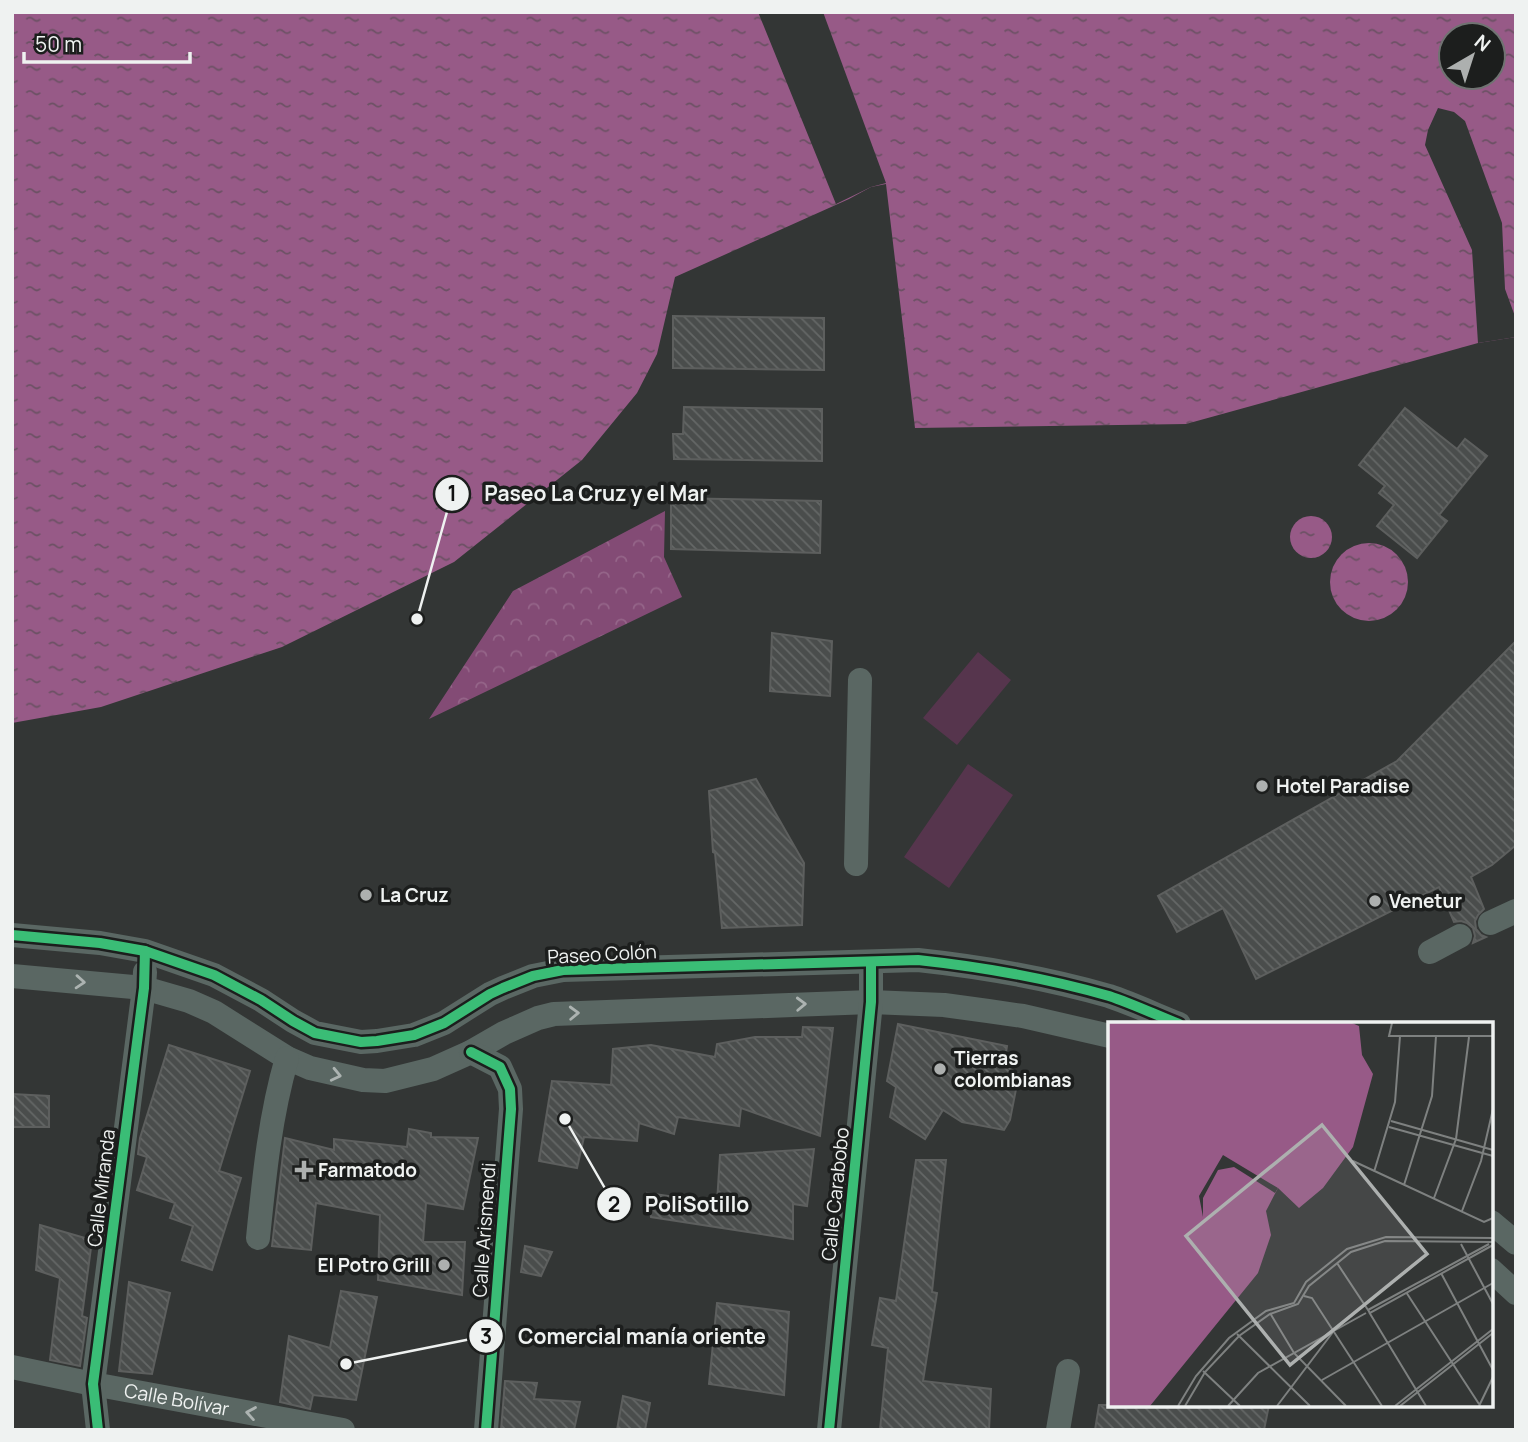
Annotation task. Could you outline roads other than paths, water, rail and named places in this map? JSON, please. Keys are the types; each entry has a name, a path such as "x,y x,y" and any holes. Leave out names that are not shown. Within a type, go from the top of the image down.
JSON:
{"street":[{"path":"856,864 860,680"},
{"path":"1490,923 1516,911"},
{"name":"Paseo Colón","path":"12,935 100,943 145,951 214,975 315,1033 361,1042 414,1035 444,1023 490,994 533,976 563,970 918,960 964,965 1055,982 1112,997 1174,1022"},
{"path":"1430,952 1460,936"},
{"name":"Calle Miranda","path":"98,1430 93,1384 144,988 145,951"},
{"name":"Calle Carabobo","path":"830,1430 871,1002 871,962"},
{"path":"12,976 144,988 189,1001 214,1012 287,1058 310,1068 363,1080 385,1081 433,1069 504,1033 554,1014 871,1002 944,1005 988,1011 1023,1016 1108,1036"},
{"path":"533,976 538,1018"},
{"name":"Calle Arismendi","path":"471,1052 499,1067 510,1089 486,1430"},
{"path":"258,1238 277,1094 287,1058"},
{"path":"1493,1224 1516,1243"},
{"path":"1493,1272 1516,1293"},
{"name":"Calle Bolívar","path":"12,1367 343,1430"},
{"path":"1058,1430 1068,1371"}],"water":[{"path":"12,12 1516,12 1516,337 1478,343 1186,424 915,428 886,184 871,187 675,277 657,354 637,393 582,460 454,562 282,647 101,707 12,723"},
{"path":"1311,516 1326,522 1332,537 1326,552 1311,558 1296,552 1290,537 1296,522"},
{"path":"1369,543 1384,546 1401,560 1408,582 1405,597 1391,614 1369,621 1354,618 1337,604 1330,582 1333,567 1347,550"}],"place":[{"name":"Paseo La Cruz y el Mar","path":"417,619"},
{"name":"Hotel Paradise","path":"1262,786"},
{"name":"La Cruz","path":"366,895"},
{"name":"Venetur","path":"1375,901"},
{"name":"Tierras colombianas","path":"940,1069"},
{"name":"PoliSotillo","path":"565,1119"},
{"name":"Farmatodo","path":"304,1170"},
{"name":"El Potro Grill","path":"444,1265"},
{"name":"Comercial manía oriente","path":"346,1364"}]}
